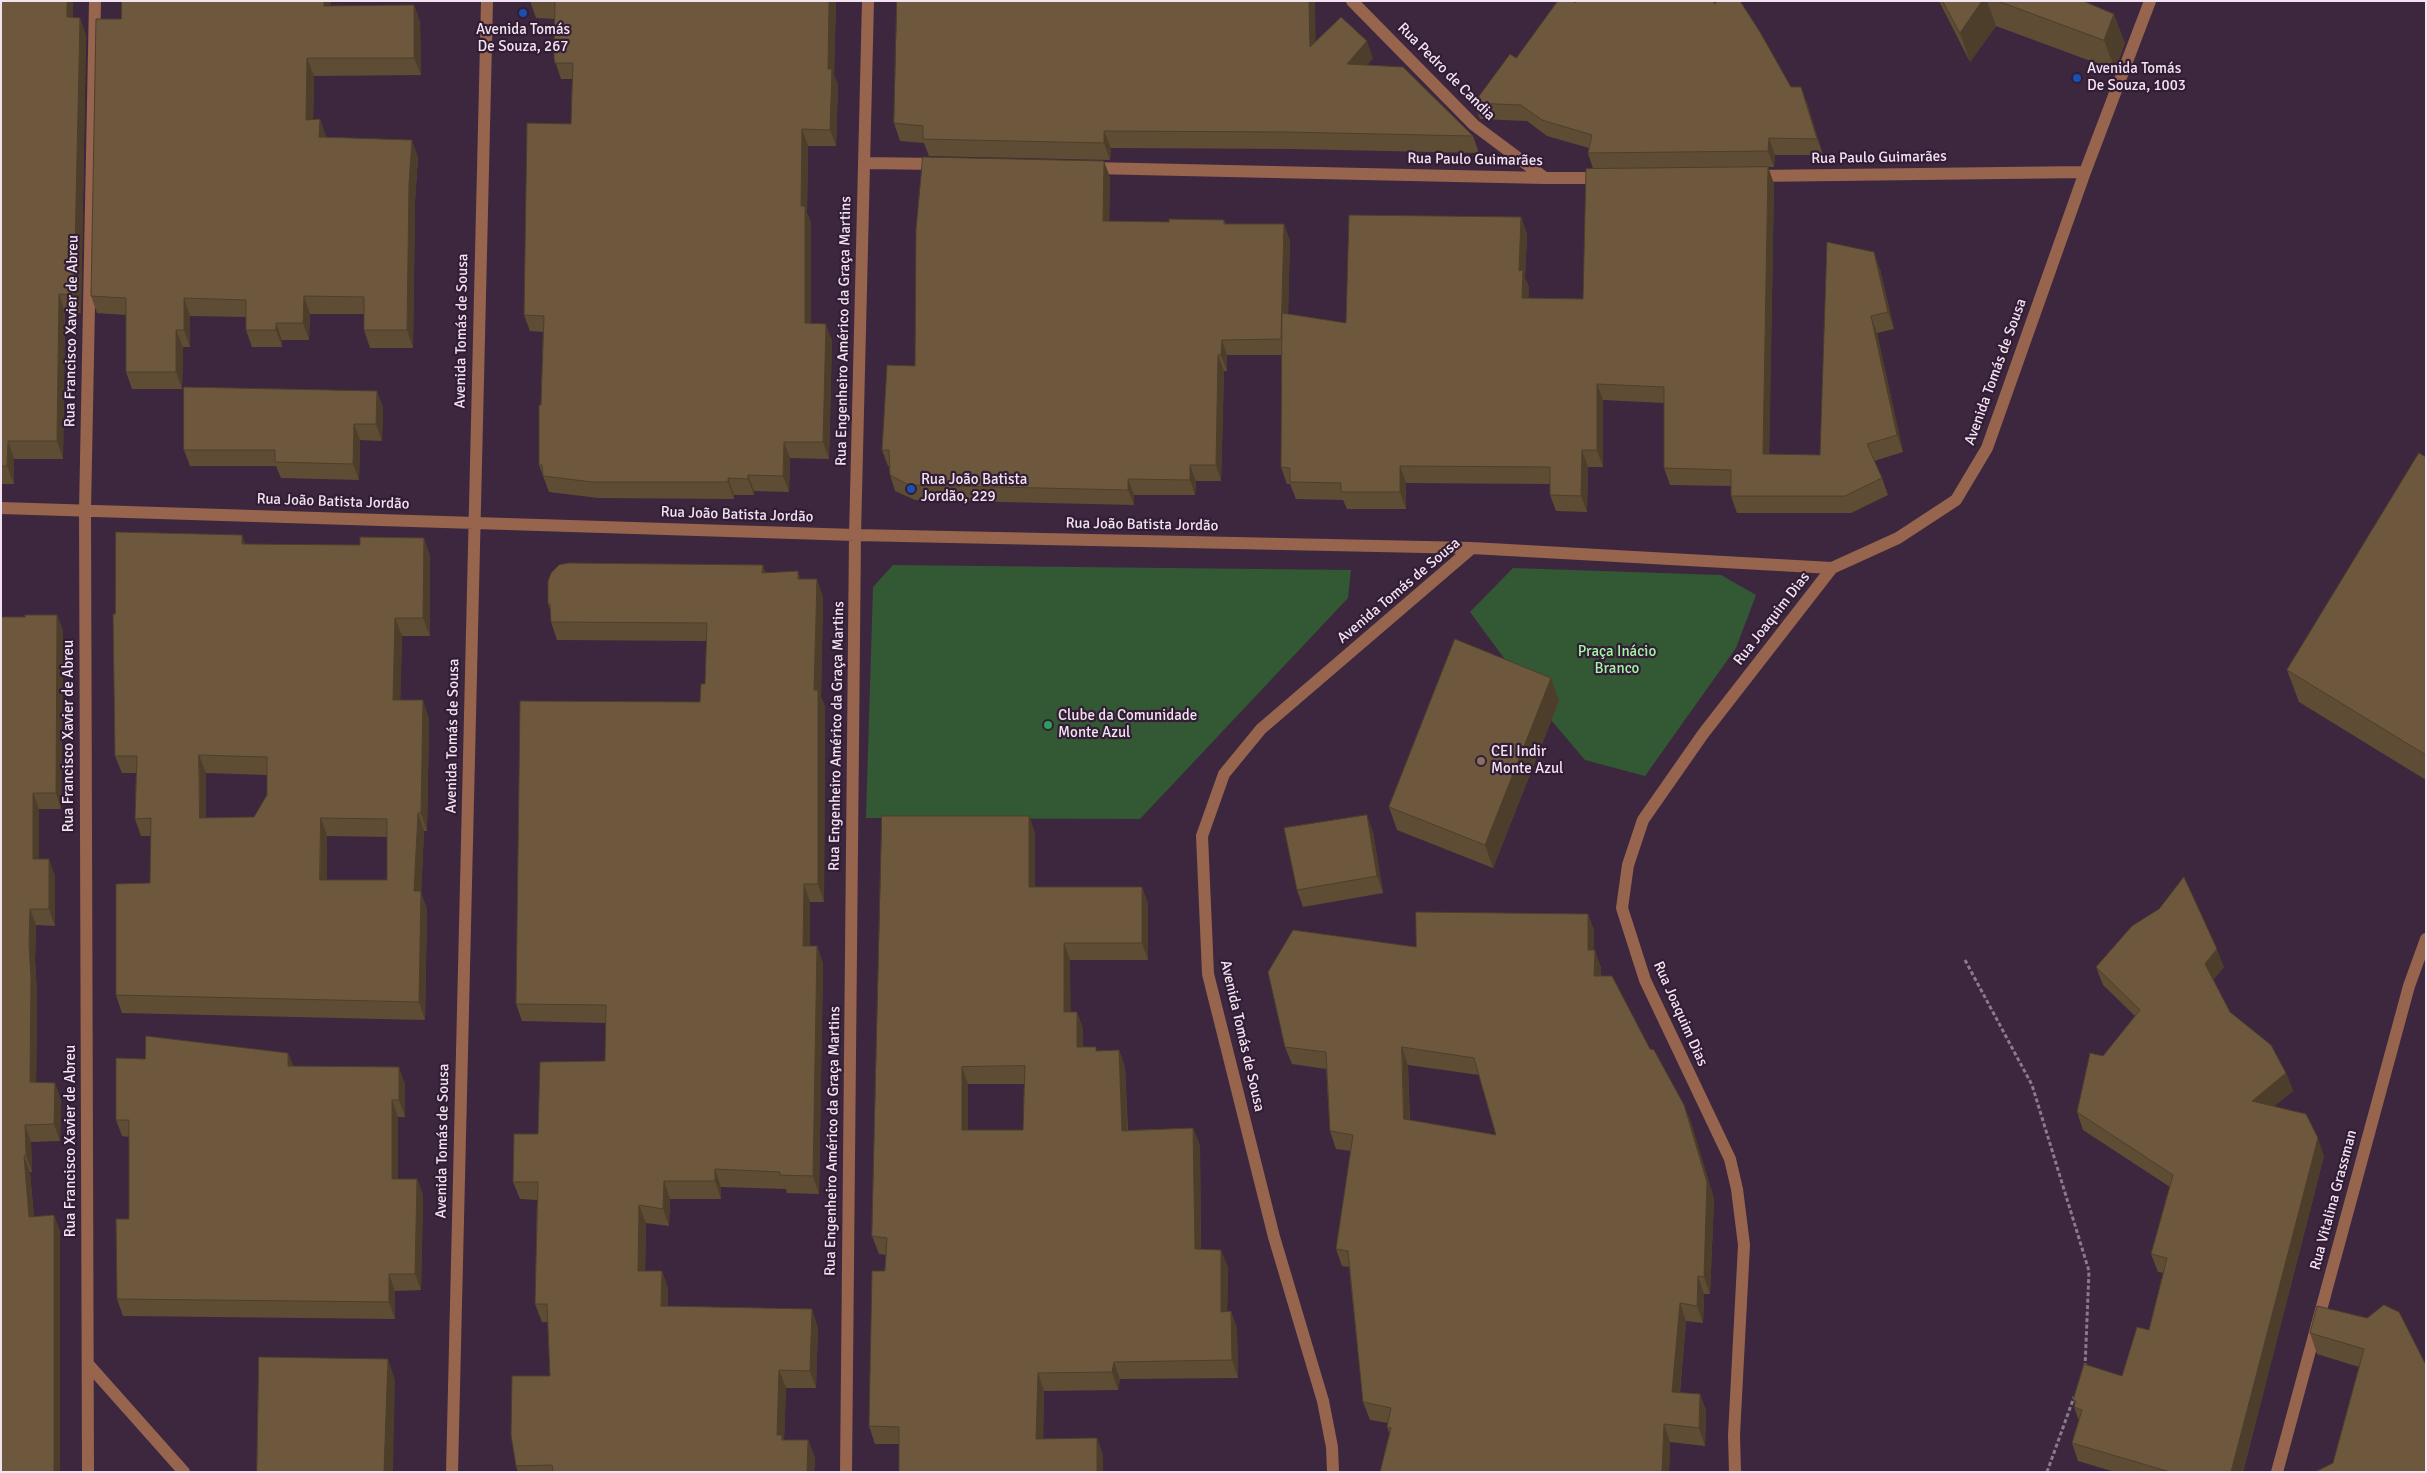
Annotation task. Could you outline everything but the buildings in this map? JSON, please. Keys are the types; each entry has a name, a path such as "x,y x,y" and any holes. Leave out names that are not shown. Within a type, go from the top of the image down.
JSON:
{"street":[{"name":"Rua Francisco Xavier de Abreu","path":"88,1472 85,510 95,1"},
{"name":"Avenida Tomás de Sousa","path":"452,1472 487,1"},
{"name":"Rua Engenheiro Américo da Graça Martins","path":"846,1472 855,535 868,1"},
{"name":"Rua Pedro de Candia","path":"1352,1 1474,125 1545,178"},
{"name":"Avenida Tomás de Sousa","path":"1333,1472 1332,1447 1323,1401 1274,1237 1208,974 1202,836 1224,774 1261,729 1472,548 1832,568 1898,538 1956,500 1988,448 2085,172 2150,1"},
{"path":"864,163 953,165"},
{"name":"Rua Paulo Guimarães","path":"1081,168 1615,178"},
{"name":"Rua Paulo Guimarães","path":"1745,176 2085,172"},
{"name":"Rua João Batista Jordão","path":"1,508 855,535 1472,548"},
{"name":"Rua Joaquim Dias","path":"1734,1472 1734,1435 1744,1245 1738,1189 1730,1158 1645,980 1622,908 1628,865 1643,820 1702,734 1832,568"},
{"name":"Rua Vitalina Grassman","path":"2278,1472 2409,986 2426,939"},
{"path":"88,1364 184,1472"}],"path":[{"path":"1965,960 2032,1085 2089,1271 2086,1367 2082,1376"},
{"path":"2047,1472 2076,1393"}],"green space":[{"name":"Clube da Comunidade Monte Azul","path":"893,565 1351,570 1348,598 1140,819 866,818 873,587"},
{"name":"Praça Inácio Branco","path":"1513,568 1721,575 1756,595 1736,648 1645,776 1585,760 1540,707 1470,612"}],"place":[{"name":"Avenida Tomás De Souza, 267","path":"523,13"},
{"name":"Avenida Tomás De Souza, 1003","path":"2077,78"},
{"name":"Rua João Batista Jordão, 229","path":"911,489"},
{"name":"Clube da Comunidade Monte Azul","path":"1048,725"},
{"name":"CEI Indir Monte Azul","path":"1481,761"}]}
